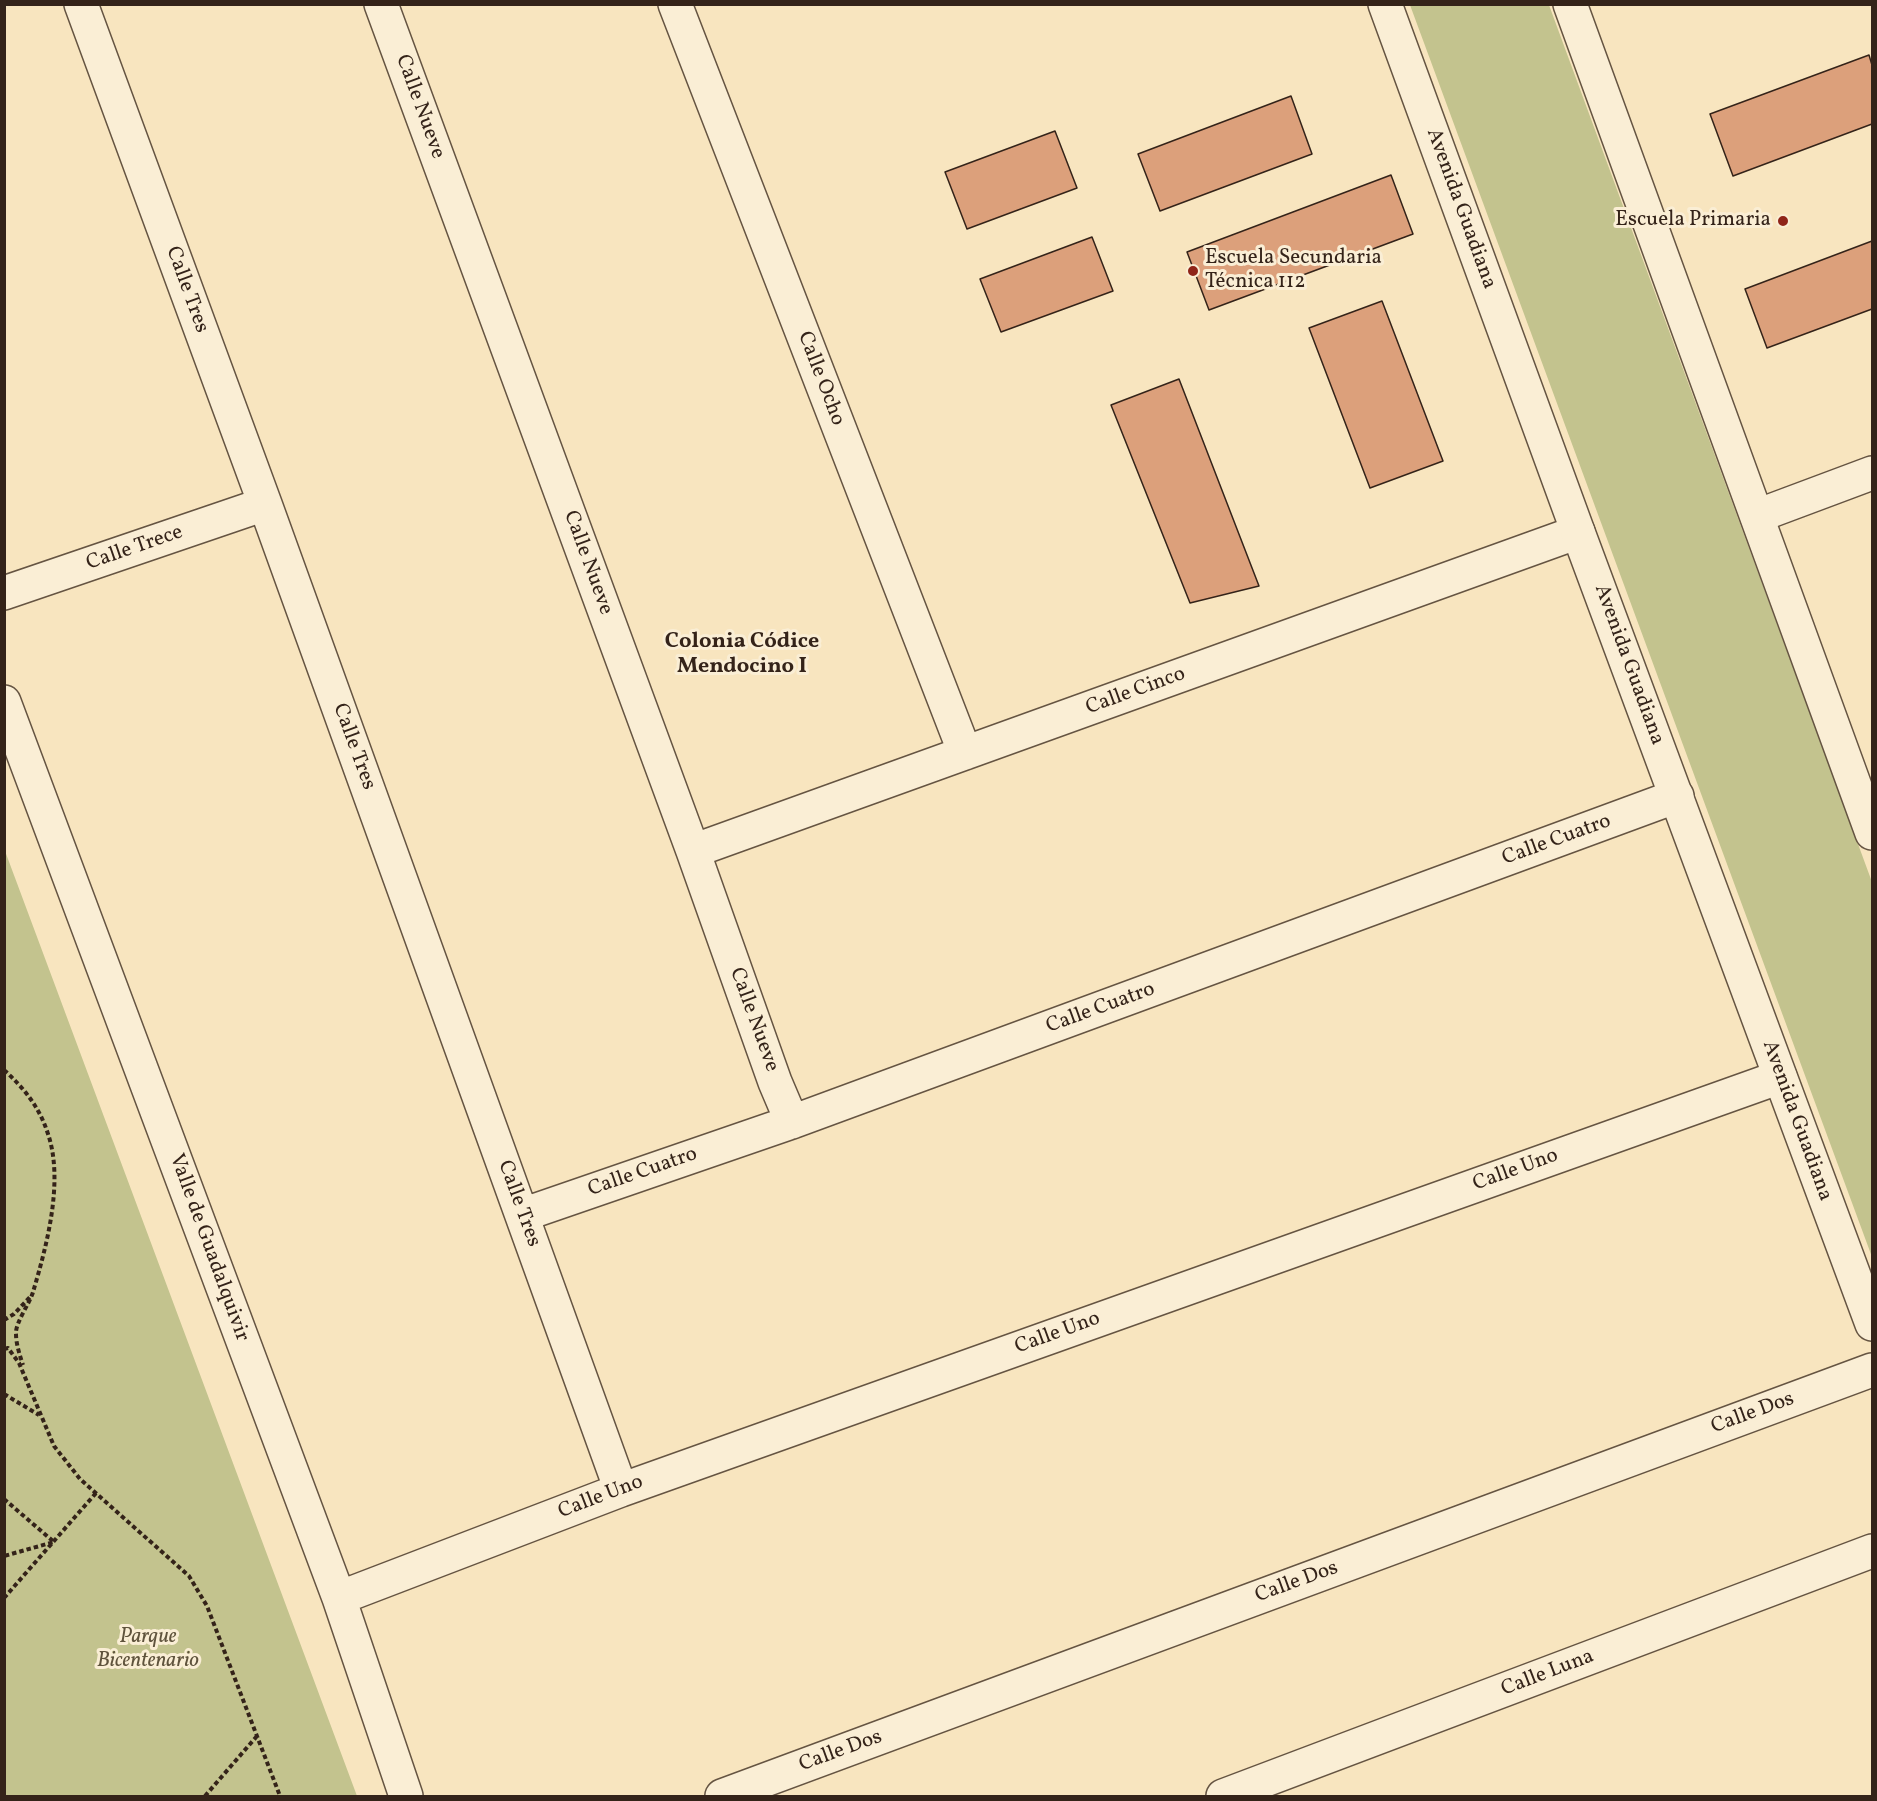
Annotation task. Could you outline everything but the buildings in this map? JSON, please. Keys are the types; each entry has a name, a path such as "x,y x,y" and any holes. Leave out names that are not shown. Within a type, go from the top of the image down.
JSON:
{"street":[{"name":"Calle Tres","path":"81,4 265,504 621,1490"},
{"name":"Calle Nueve","path":"381,4 693,851 775,1082 792,1122"},
{"name":"Calle Ocho","path":"675,4 965,753"},
{"name":"Avenida Guadiana","path":"1385,4 1872,1324"},
{"path":"1570,4 1757,516 1863,782 1872,833"},
{"path":"1757,516 1872,473"},
{"name":"Calle Trece","path":"4,593 265,504"},
{"name":"Calle Cinco","path":"693,851 1578,532"},
{"name":"Valle de Guadalquivir","path":"4,702 339,1598 406,1797"},
{"name":"Calle Cuatro","path":"522,1215 792,1122 1677,796"},
{"name":"Calle Uno","path":"339,1598 621,1490 1779,1077"},
{"name":"Calle Dos","path":"722,1797 1872,1370"},
{"name":"Calle Luna","path":"1223,1797 1872,1551"}],"path":[{"path":"4,1070 22,1086 37,1108 48,1134 54,1161 54,1189 47,1238 33,1294 15,1332 25,1375"},
{"path":"4,1320 14,1314 33,1294"},
{"path":"4,1349 8,1348 19,1363 54,1446 80,1479 189,1576 207,1606 280,1797"},
{"path":"4,1394 40,1415"},
{"path":"4,1598 96,1493"},
{"path":"4,1499 54,1542"},
{"path":"4,1556 54,1542"},
{"path":"205,1797 257,1736"}],"green space":[{"path":"1410,5 1549,5 1872,882 1872,1257"},
{"name":"Parque Bicentenario","path":"5,851 357,1796 5,1796"}],"place":[{"name":"Escuela Primaria","path":"1783,221"},
{"name":"Escuela Secundaria Técnica 112","path":"1193,271"}],"district":[{"name":"Colonia Códice Mendocino I","path":"742,656"}]}
